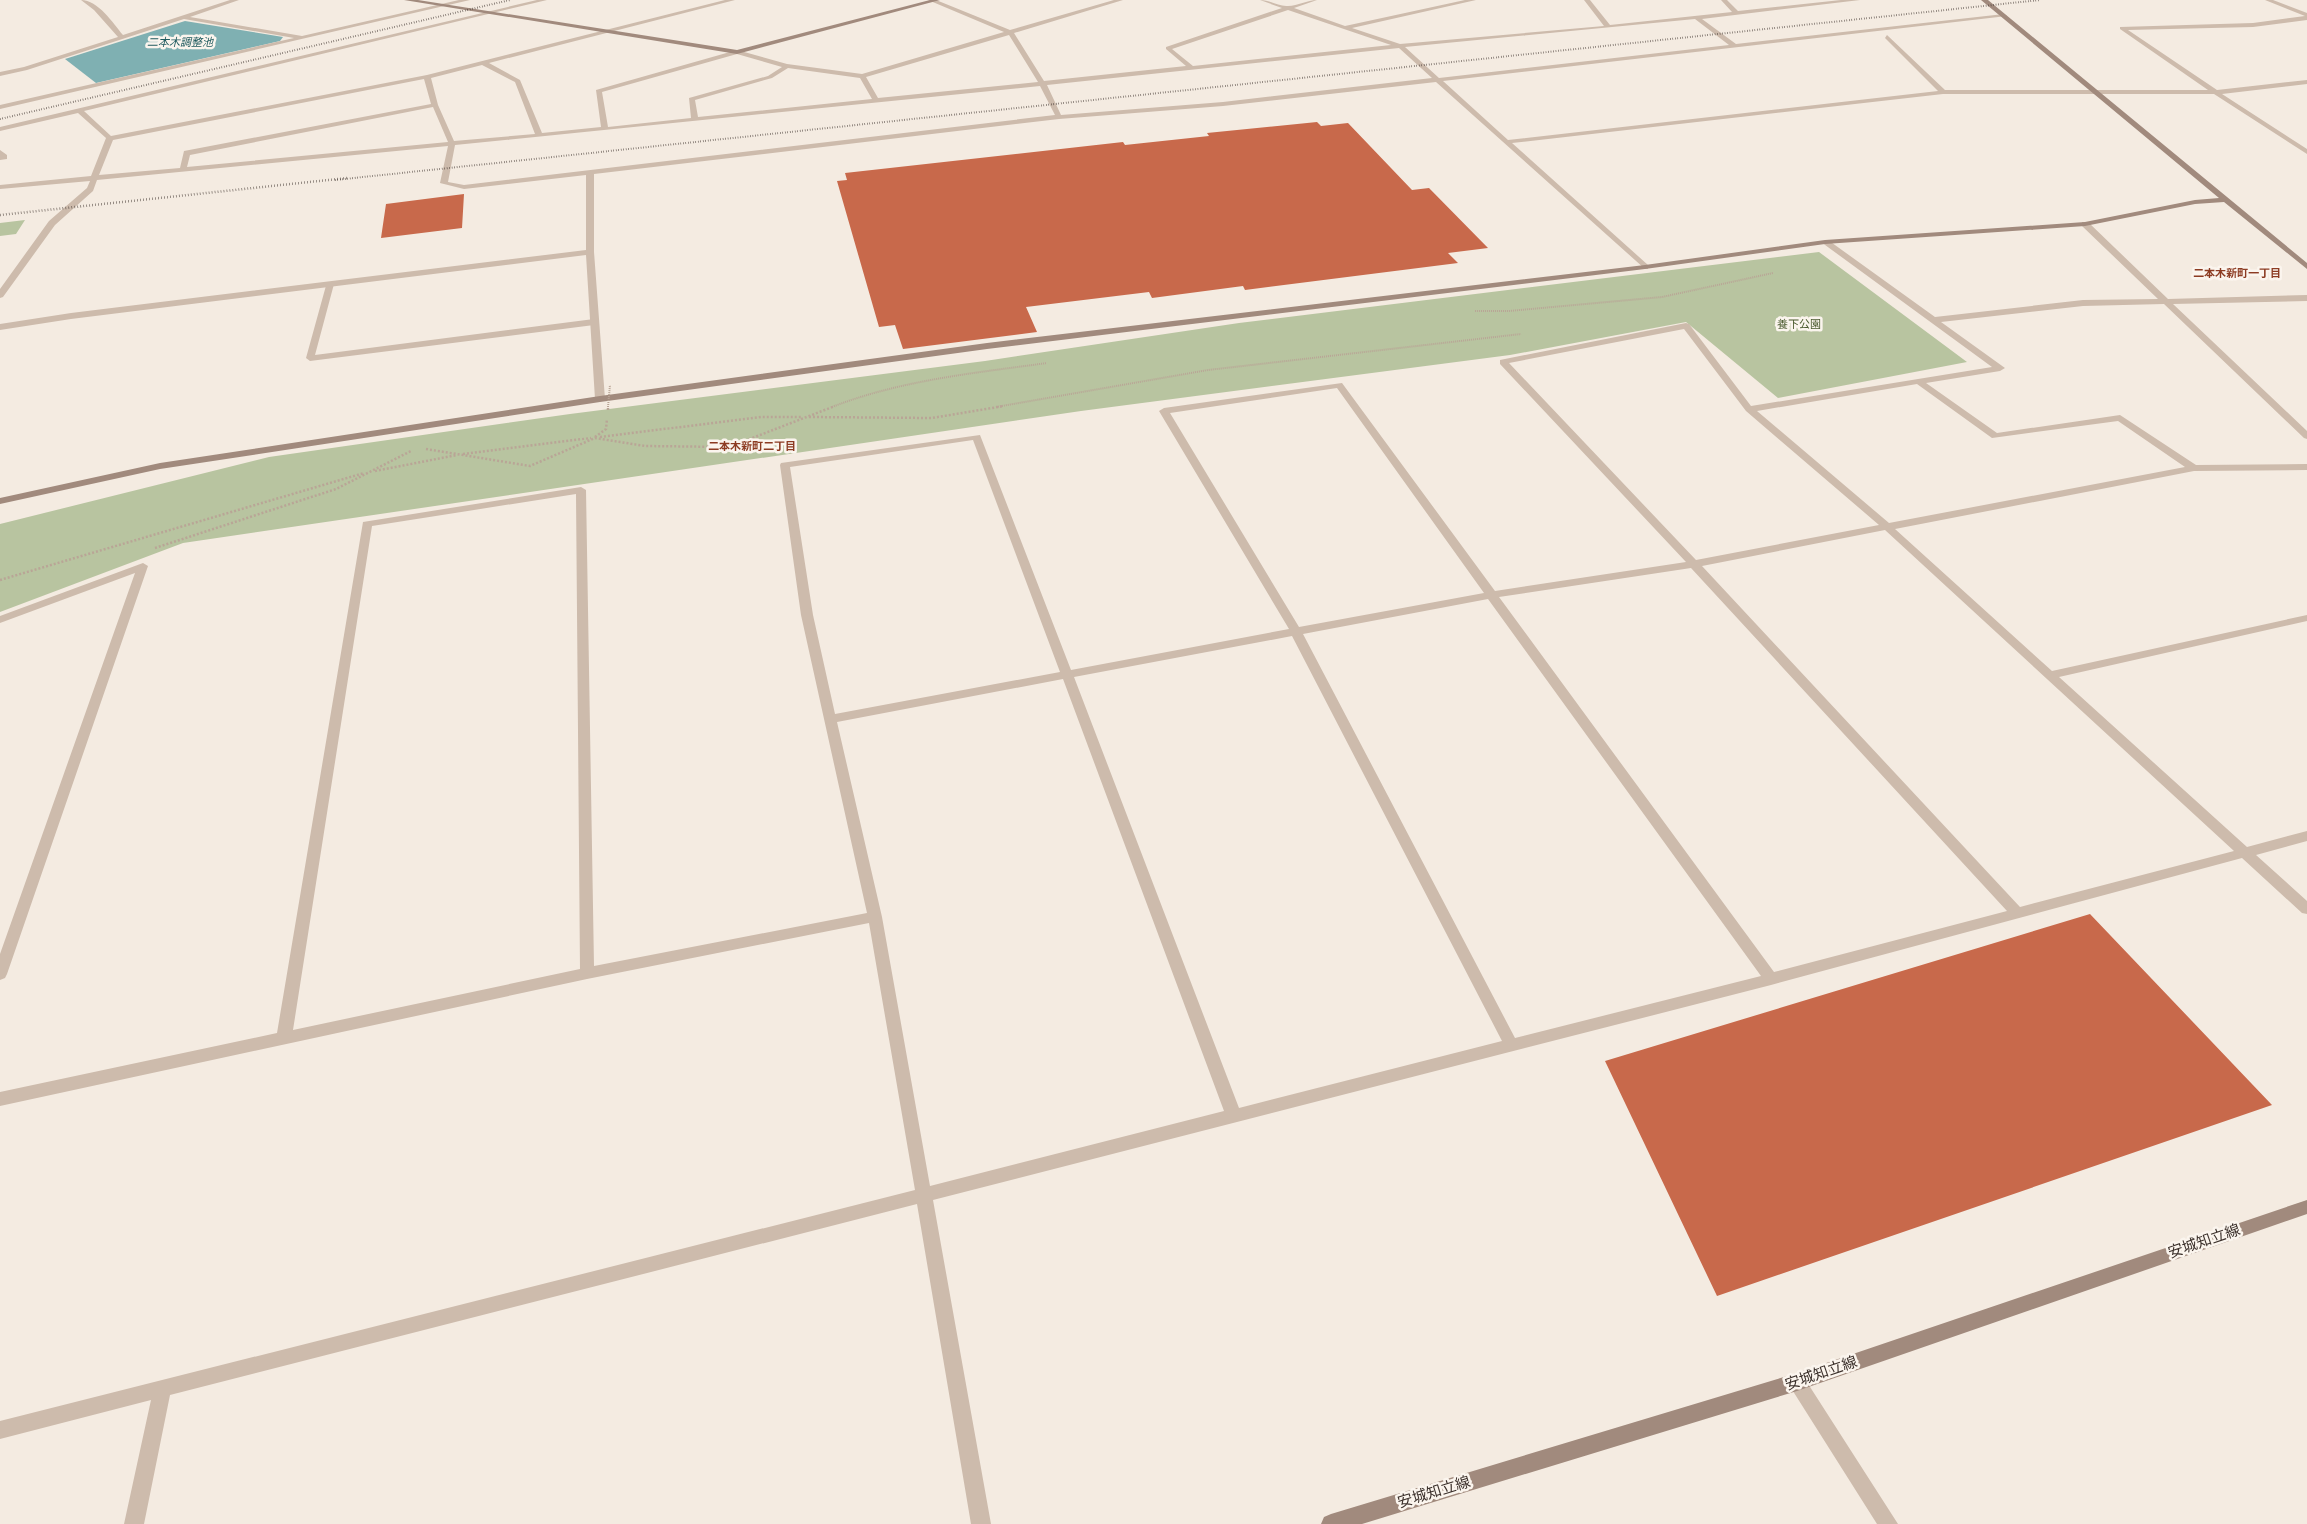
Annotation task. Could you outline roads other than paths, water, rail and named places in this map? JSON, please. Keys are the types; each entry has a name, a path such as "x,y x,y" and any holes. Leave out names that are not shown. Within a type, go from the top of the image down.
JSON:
{"street":[{"path":"84,0 96,9 122,37"},
{"path":"0,74 25,69 236,0"},
{"path":"406,0 737,52 787,66 862,76 1120,0"},
{"path":"0,107 466,0"},
{"path":"0,129 544,0"},
{"path":"110,138 427,77 732,0"},
{"path":"605,129 598,91 934,0 1011,33 1043,84 1059,117"},
{"path":"1263,0 1400,46 1436,81 1645,267"},
{"path":"1192,68 1168,48 1314,0"},
{"path":"1347,28 1473,0"},
{"path":"1587,0 1608,28"},
{"path":"1724,0 1736,14"},
{"path":"0,187 695,120 1400,46 1608,28 1857,0"},
{"path":"1984,0 2307,267"},
{"path":"2268,0 2307,17"},
{"path":"427,77 435,105 452,144 444,183 449,186 464,187 1059,117 1222,104 2004,16"},
{"path":"2307,17 2253,25 2122,28 2219,92 2246,113 2307,152"},
{"path":"183,18 307,38"},
{"path":"1697,18 1734,46"},
{"path":"1887,36 1943,92"},
{"path":"483,62 518,81 539,135"},
{"path":"695,120 690,99 770,77 787,66"},
{"path":"862,76 876,101"},
{"path":"1505,142 1943,92 2219,92 2307,82"},
{"path":"183,170 187,153 435,105"},
{"path":"79,110 110,138"},
{"path":"0,295 52,223 90,189 96,178 110,138"},
{"path":"0,152 4,157 0,158"},
{"path":"590,172 590,252 600,399"},
{"path":"0,501 160,466 600,399 997,344 1645,267 1825,242 2085,224 2195,202 2225,200"},
{"path":"2085,224 2307,436"},
{"path":"1749,409 2000,368 1825,242"},
{"path":"0,327 590,252"},
{"path":"330,284 310,358 594,322"},
{"path":"1934,320 2083,303 2307,298"},
{"path":"2017,913 1694,564 1503,362 1686,326 1749,409 1886,526 2307,909"},
{"path":"1918,381 1995,436 2120,418 2194,468"},
{"path":"1511,1045 1296,632 1164,411 1339,385 1771,979"},
{"path":"981,1524 875,917 832,719 807,615 785,465 977,437 1234,1116"},
{"path":"832,719 1490,595 1694,564 2194,468 2307,467"},
{"path":"284,1038 367,524 581,490 587,973"},
{"path":"0,620 143,566 0,974"},
{"path":"2050,675 2307,618"},
{"path":"0,1430 1771,979 2307,836"},
{"path":"0,1099 587,973 875,917"},
{"name":"安城知立線","path":"1331,1524 1797,1382 2307,1206"},
{"path":"1797,1382 1888,1524"},
{"path":"134,1524 163,1388"}],"water":[{"name":"二本木調整池","path":"185,21 283,37 280,41 96,83 65,59"}],"railway":[{"path":"0,119 510,0"},
{"path":"335,180 2040,0"},
{"path":"0,215 347,178"}],"district":[{"name":"二本木新町一丁目","path":"2237,273"},
{"name":"二本木新町二丁目","path":"752,446"}],"park label":[{"name":"養下公園","path":"1799,324"}]}
